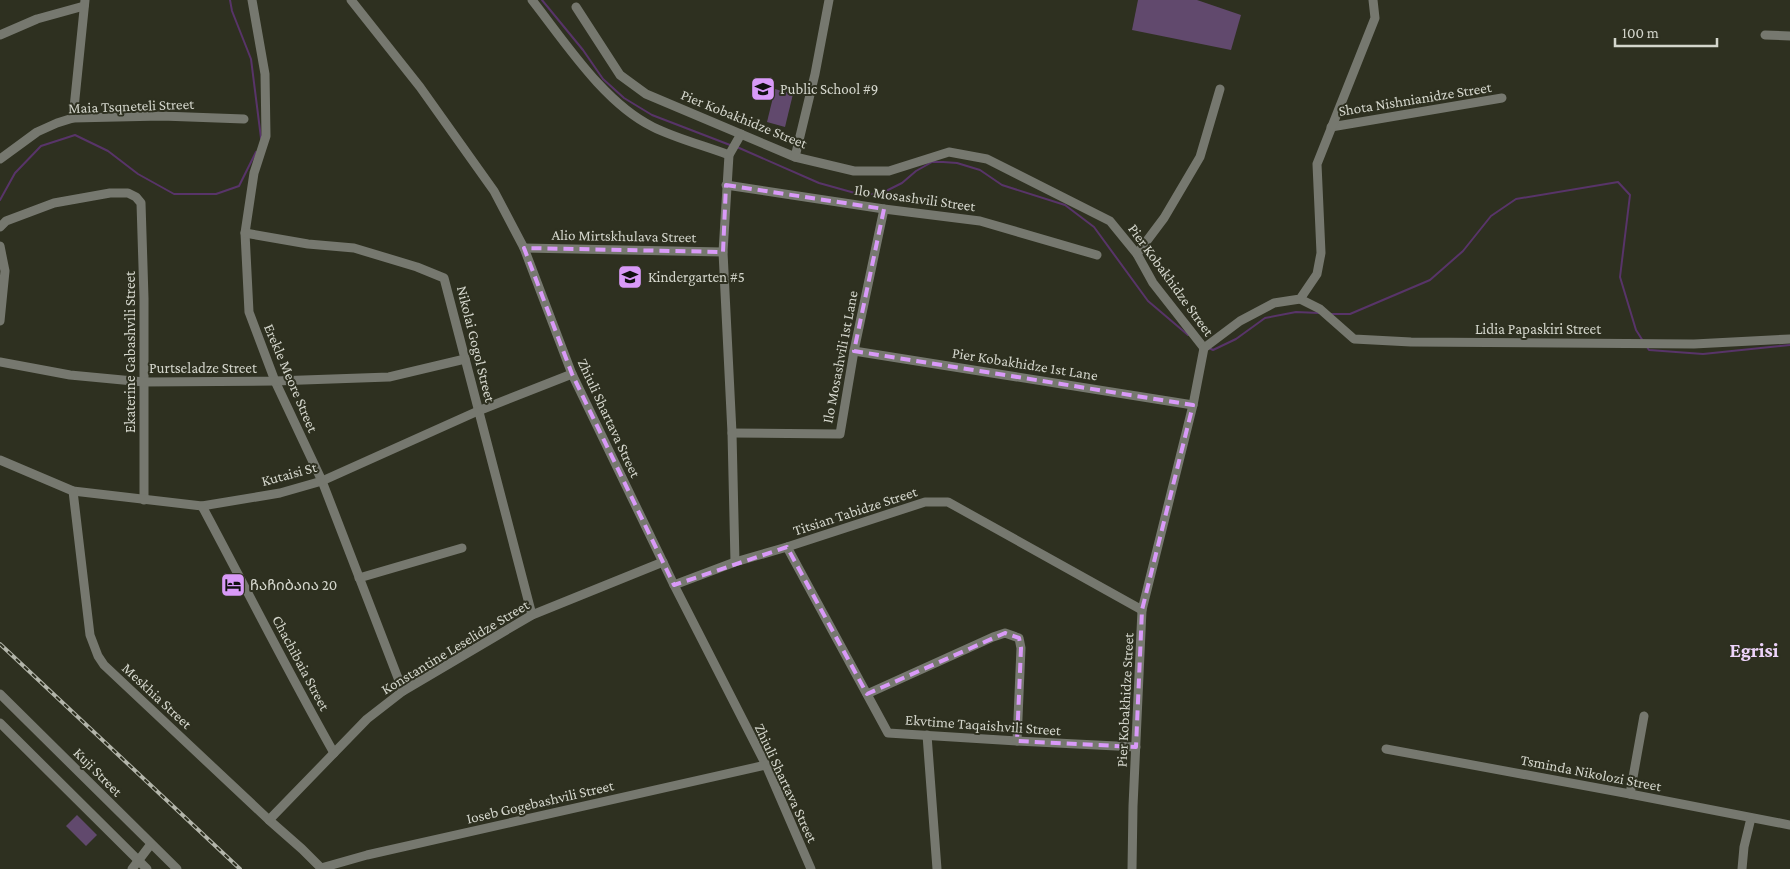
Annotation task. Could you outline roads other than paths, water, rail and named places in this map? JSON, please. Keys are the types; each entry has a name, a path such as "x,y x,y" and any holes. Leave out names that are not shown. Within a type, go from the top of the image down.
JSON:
{"street":[{"name":"Erekle Meore Street","path":"252,0 265,74 266,136 254,173 245,233 250,312 275,382 322,481 403,692"},
{"name":"Zhiuli Shartava Street","path":"351,0 420,87 494,191 524,248 572,374 674,585 766,765 810,869"},
{"path":"532,0 607,92 629,111 653,127 729,153"},
{"path":"796,156 815,74 829,0"},
{"path":"1204,348 1240,321 1274,303 1300,299 1317,274 1321,253 1317,164 1375,18 1373,0"},
{"path":"0,35 37,19 84,3 73,118"},
{"name":"Pier Kobakhidze Street","path":"576,7 620,75 646,94 741,134 796,156 854,171 889,171 949,152 987,159 1110,221 1137,254 1153,284 1204,348 1193,405 1142,610 1132,869"},
{"path":"1765,35 1790,36"},
{"path":"1137,254 1164,218 1200,157 1220,89"},
{"name":"Shota Nishnianidze Street","path":"1331,127 1502,98"},
{"name":"Maia Tsqneteli Street","path":"0,159 37,132 56,123 73,118 162,116 244,120"},
{"path":"735,562 732,433 723,252 729,153 741,134"},
{"name":"Ilo Mosashvili Street","path":"726,185 884,209 980,220 1097,255"},
{"name":"Ekaterine Gabashvili Street","path":"0,227 6,221 54,203 110,193 128,194 136,197 141,203 144,298 144,500"},
{"name":"Ilo Mosashvili 1st Lane","path":"732,433 840,434 854,351 884,209"},
{"name":"Nikolai Gogol Street","path":"245,233 308,244 354,248 441,276 447,282 478,411 532,615"},
{"path":"0,246 5,271 0,321"},
{"name":"Alio Mirtskhulava Street","path":"524,248 723,252"},
{"name":"Lidia Papaskiri Street","path":"1300,299 1320,310 1354,339 1411,342 1694,344 1790,339"},
{"name":"Pier Kobakhidze 1st Lane","path":"854,351 1193,405"},
{"name":"Purtseladze Street","path":"0,362 70,374 144,382 275,382 389,377 465,359"},
{"name":"Kutaisi St","path":"0,460 72,491 202,506 280,493 322,481 478,411 572,374"},
{"name":"Meskhia Street","path":"72,491 90,635 98,656 104,665 321,868"},
{"name":"Titsian Tabidze Street","path":"674,585 735,562 924,502 948,502 1142,610"},
{"name":"Chachibaia Street","path":"202,506 286,668 334,754"},
{"name":"Ekvtime Taqaishvili Street","path":"787,547 888,733 1136,747"},
{"path":"359,578 462,548"},
{"name":"Konstantine Leselidze Street","path":"269,820 367,719 403,692 532,615 663,562"},
{"path":"867,694 993,637 1006,634 1019,638 1021,648 1017,741"},
{"name":"Kuji Street","path":"0,694 177,869"},
{"path":"1630,794 1644,716"},
{"path":"0,723 147,869"},
{"path":"927,735 937,869"},
{"name":"Tsminda Nikolozi Street","path":"1386,749 1790,826"},
{"name":"Ioseb Gogebashvili Street","path":"321,868 367,855 766,765"},
{"path":"1742,869 1744,847 1751,818"},
{"path":"132,869 151,844"}],"waterway":[{"path":"230,0 232,11 251,59 261,138"},
{"path":"542,0 583,50 603,79 624,98 652,115 730,145"},
{"path":"0,200 15,173 41,146 75,135 108,151 138,174 174,194 216,194 239,186 256,152"},
{"path":"737,147 819,183 862,195 882,193 902,183 916,171 932,162 943,162 957,163 980,170 1002,185 1065,205 1094,227 1148,301 1188,335"},
{"path":"1331,314 1350,314 1430,280 1463,251 1491,216 1516,199 1618,182 1630,195 1620,277 1636,330 1643,341"},
{"path":"1209,348 1213,350 1236,339 1265,318 1296,312 1319,313"},
{"path":"1647,347 1649,350 1703,354 1790,345"}],"railway":[{"path":"0,644 240,869"}],"place":[{"name":"Public School #9","path":"763,89"},
{"name":"Kindergarten #5","path":"630,277"},
{"name":"ჩაჩიბაია 20","path":"233,585"}],"district":[{"name":"Egrisi","path":"1754,650"}]}
